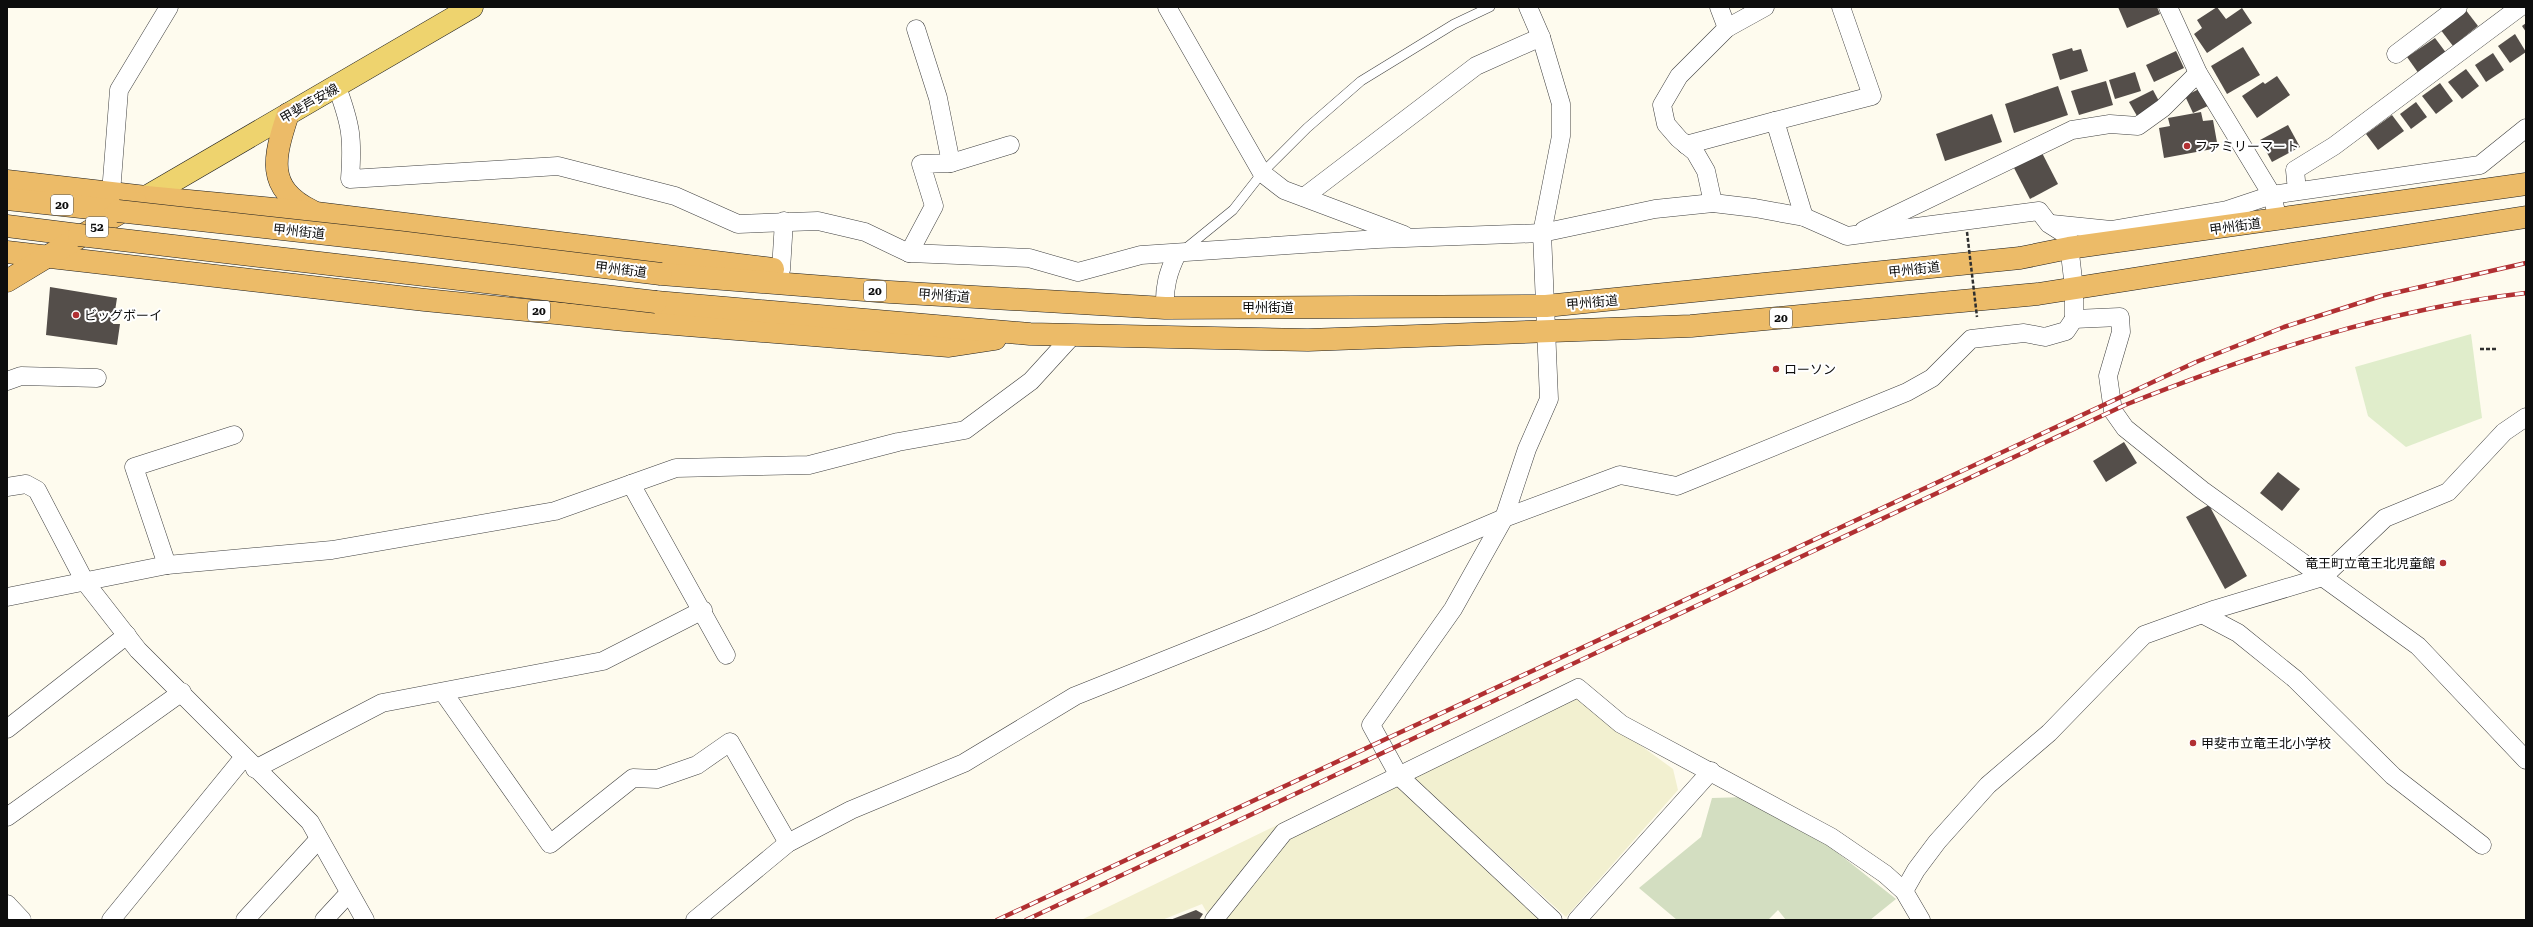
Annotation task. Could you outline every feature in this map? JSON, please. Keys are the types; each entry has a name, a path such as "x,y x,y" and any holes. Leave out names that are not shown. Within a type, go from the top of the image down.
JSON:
{"highway":[{"path":"288,114 277,147 275,166 278,179 296,203 316,213"},
{"path":"7,181 146,197"},
{"name":"甲州街道","path":"7,199 399,242 661,274 1089,304 1165,308 1546,306 2020,258 2069,248 2278,220 2526,184"},
{"name":"20","path":"146,197 316,213 781,270 1004,284 1037,289 1089,304"},
{"name":"52","path":"7,281 146,197"},
{"name":"甲州街道","path":"7,226 656,302 1030,334 1308,340 1691,326 2038,294 2526,217"},
{"name":"甲州街道","path":"7,252 440,302 625,320 949,346 1030,334"}],"main road":[{"name":"甲斐芦安線","path":"146,197 472,7"}],"street":[{"path":"111,193 119,90 169,7"},
{"path":"1167,7 1262,173 1284,190 1412,238"},
{"path":"1528,7 1541,37 1561,104 1561,136 1542,233 1548,331 1549,399 1527,449 1504,518 1453,609 1371,725 1399,776 1553,920"},
{"path":"1719,7 1727,28"},
{"path":"1713,203 1706,171 1695,152 1686,145 1666,124 1662,105 1679,76 1727,28 1766,7"},
{"path":"1686,145 1872,96 1841,7"},
{"path":"2168,7 2198,73 2272,195 2278,220"},
{"path":"2396,54 2458,7"},
{"path":"2297,191 2295,170 2334,146 2520,7"},
{"path":"916,29 938,98 951,163"},
{"path":"1304,197 1476,66 1541,37"},
{"path":"1853,236 2072,130 2110,124 2138,126 2163,108 2198,73"},
{"path":"336,87 350,123 353,145 350,179 558,166 674,196 738,224 784,221 818,221 865,232 909,253 1028,258 1078,272 1141,255 1177,254 1412,238 1542,233 1655,209 1713,203 1755,208 1804,218 1847,236 2039,211 2049,224 2068,236 2074,288 2074,319 2066,331 2045,337 2024,333 1971,339 1932,378 1907,392 1677,486 1620,475 1504,518 1260,622 1075,696 964,763 851,810 788,843 695,920"},
{"path":"1775,121 1804,218"},
{"path":"2049,224 2110,230 2227,210 2272,195 2480,165 2526,128"},
{"path":"909,253 934,206 921,164 951,163 1010,144"},
{"path":"781,270 784,221"},
{"path":"1165,308 1164,290 1169,271 1177,254"},
{"path":"2074,319 2120,317 2121,332 2108,376 2113,411 2125,428 2202,490 2418,646 2526,760"},
{"path":"7,597 167,565 332,550 555,511 676,468 809,465 898,442 965,430 1032,381 1074,335"},
{"path":"7,382 21,376 97,378"},
{"path":"1904,892 1916,870 1937,842 1988,784 2049,732 2144,636 2202,614 2323,577 2385,518 2448,492 2504,432 2526,417"},
{"path":"167,565 134,467 234,434"},
{"path":"7,487 26,484 37,490 85,582 138,650 182,692 250,763 310,822 365,920"},
{"path":"631,484 703,610 726,654"},
{"path":"111,920 250,763 382,703 603,661 703,610"},
{"path":"2202,614 2238,633 2295,679 2393,776 2482,845"},
{"path":"7,729 127,635"},
{"path":"1214,920 1284,832 1578,688 1621,724 1711,771 1831,837 1885,874 1904,892 1921,920"},
{"path":"7,817 182,692"},
{"path":"443,692 550,844 633,778 657,779 697,765 730,742 788,843"},
{"path":"1577,920 1711,771"},
{"path":"245,920 319,839"},
{"path":"324,920 349,893"},
{"path":"7,904 22,920"}],"lane":[{"path":"1177,254 1195,242 1233,210 1262,173 1307,128 1361,82 1454,24 1490,7"}],"path":[{"path":"1967,232 1977,317"},
{"path":"2480,349 2496,349"}],"shaded area":[{"path":"1577,699 1673,769 1678,790 1566,917 1410,775"},
{"path":"1387,772 1545,920 1211,920 1202,904 1162,920 1081,920"}],"green space":[{"path":"2471,334 2482,418 2406,447 2368,416 2355,367"},
{"path":"1747,797 1824,842 1896,899 1870,920 1786,920 1778,910 1768,920 1677,920 1639,888 1701,837 1712,798"}],"building":[{"path":"2118,7 2157,7 2160,14 2127,28"},
{"path":"2217,7 2226,19 2242,8 2252,23 2207,53 2194,34 2202,28 2197,20"},
{"path":"2465,9 2478,26 2453,46 2440,29"},
{"path":"2526,23 2526,32 2522,26"},
{"path":"2515,34 2526,52 2510,63 2498,46"},
{"path":"2435,38 2447,54 2419,74 2407,57"},
{"path":"2243,47 2260,75 2227,94 2211,66"},
{"path":"2072,48 2073,51 2081,49 2088,71 2060,80 2052,54"},
{"path":"2176,51 2184,68 2154,82 2146,65"},
{"path":"2493,53 2504,70 2486,82 2475,65"},
{"path":"2466,69 2479,86 2462,99 2448,82"},
{"path":"2135,72 2141,91 2115,99 2109,80"},
{"path":"2277,76 2290,95 2257,118 2242,96 2263,82 2265,84"},
{"path":"2106,81 2113,105 2079,115 2071,91"},
{"path":"2440,83 2453,101 2436,114 2422,96"},
{"path":"2058,86 2068,115 2014,133 2005,104"},
{"path":"2203,87 2212,104 2193,113 2185,96"},
{"path":"2153,90 2160,103 2137,116 2129,102"},
{"path":"2416,102 2427,117 2411,129 2400,114"},
{"path":"2201,112 2203,121 2213,120 2218,148 2164,158 2159,128 2170,126 2168,118"},
{"path":"1992,114 2002,142 1945,161 1936,134"},
{"path":"2392,115 2404,131 2378,150 2366,134"},
{"path":"2288,125 2300,147 2272,162 2260,140"},
{"path":"2040,149 2058,184 2030,199 2012,164"},
{"path":"50,287 117,298 113,324 120,324 117,345 46,335"},
{"path":"2124,442 2137,463 2106,482 2093,461"},
{"path":"2278,472 2300,489 2282,511 2260,493"},
{"path":"2209,505 2247,576 2225,589 2186,517"},
{"path":"1196,910 1203,914 1199,920 1170,920"}],"railway":[{"path":"997,920 2196,362 2284,327 2381,296 2526,263"},
{"path":"1026,920 2125,405 2272,351 2372,322 2474,300 2526,293"}],"place":[{"name":"ファミリーマート","path":"2187,146"},
{"name":"ビッグボーイ","path":"76,315"},
{"name":"ローソン","path":"1776,369"},
{"name":"竜王町立竜王北児童館","path":"2443,563"},
{"name":"甲斐市立竜王北小学校","path":"2193,743"}]}
